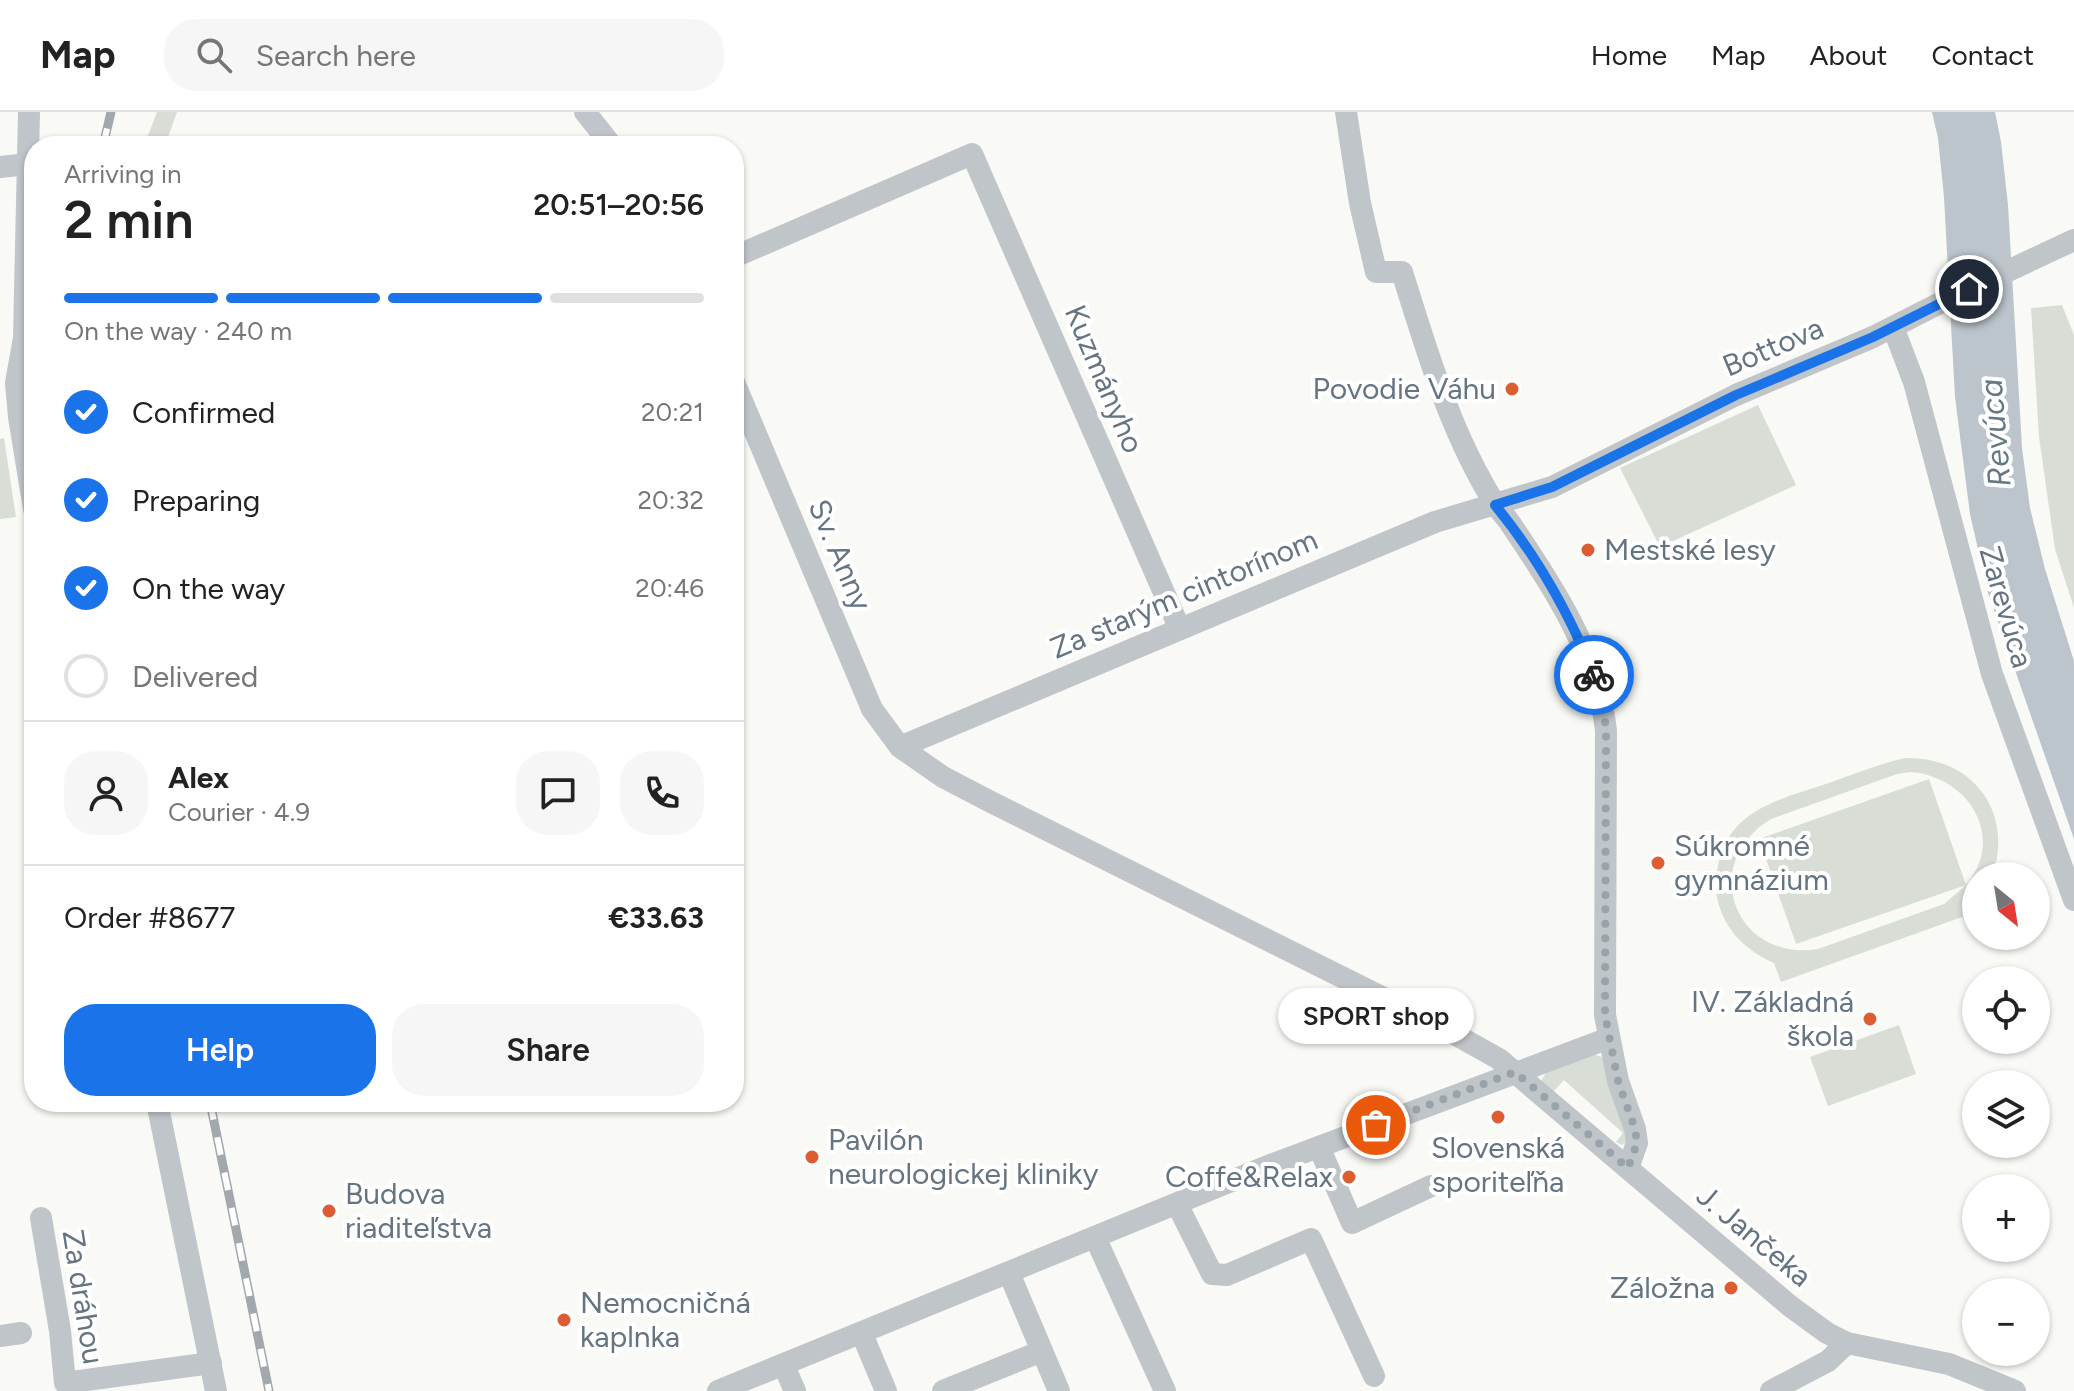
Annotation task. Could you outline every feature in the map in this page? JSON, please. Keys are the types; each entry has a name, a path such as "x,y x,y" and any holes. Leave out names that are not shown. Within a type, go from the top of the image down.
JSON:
{"street":[{"path":"29,112 29,136"},
{"path":"585,112 604,136"},
{"path":"1346,112 1360,203 1376,272 1402,272 1445,405 1495,505 1549,584 1578,635 1600,691 1606,731 1605,1015 1618,1081 1635,1129 1637,1143 1628,1168"},
{"name":"Kuzmányho","path":"744,253 972,154 1179,627"},
{"path":"0,167 24,164"},
{"name":"Bottova","path":"1495,505 1552,487 1736,395 1893,327 2074,240"},
{"name":"Zarevúca","path":"1893,327 1914,382 1992,674 2074,900"},
{"path":"24,338 16,383 24,448"},
{"name":"Sv. Anny","path":"744,406 872,709 900,747 943,777 977,795 1440,1026 1499,1059 1515,1072"},
{"name":"Za starým cintorínom","path":"900,747 1179,627 1435,522 1495,505"},
{"path":"718,1391 1319,1147 1609,1038"},
{"name":"J. Jančeka","path":"1515,1072 1790,1306 1827,1333 1847,1343"},
{"path":"159,1112 216,1391"},
{"path":"1319,1147 1352,1223 1431,1186"},
{"path":"1177,1204 1212,1274 1227,1275 1311,1239 1374,1376"},
{"name":"Za dráhou","path":"41,1218 60,1331 65,1383 211,1363"},
{"path":"1095,1237 1165,1391"},
{"path":"1009,1273 1059,1391"},
{"path":"862,1334 886,1391"},
{"path":"1771,1391 1828,1361 1847,1343 1949,1364 2015,1391"},
{"path":"943,1391 1042,1351"},
{"path":"784,1366 795,1391"}],"shaded area":[{"path":"157,112 177,112 169,136 148,136"},
{"path":"2062,305 2074,335 2074,608 2055,549 2039,437 2031,308"},
{"path":"1758,405 1796,485 1660,547 1620,468"},
{"path":"4,438 16,517 0,519 0,439"},
{"path":"1905,758 1929,760 1950,767 1968,778 1982,792 1992,810 1998,830 1996,862 1979,862 1983,848 1982,829 1964,797 1931,776 1910,772 1897,774 1771,819 1749,838 1736,860 1732,883 1736,905 1747,925 1765,940 1789,949 1818,949 1944,904 1962,888 1962,917 1781,982 1774,963 1755,953 1739,939 1722,913 1716,878 1728,838 1738,825 1765,806"},
{"path":"1929,779 1962,874 1962,886 1796,944 1759,839"},
{"path":"1899,1025 1916,1074 1828,1106 1810,1057"},
{"path":"1593,1054 1602,1057 1628,1135 1626,1143 1622,1145 1616,1142 1623,1133 1564,1080 1553,1092 1541,1081 1547,1071"}],"water":[{"name":"Revúca","path":"1932,112 1995,112 2001,142 2008,205 2022,448 2030,508 2045,569 2074,661 2074,839 1988,593 1970,514 1955,397 1944,197"}],"railway":[{"path":"105,136 111,112"},
{"path":"212,1112 269,1391"}],"way so far":[{"path":"1376,1125 1515,1072 1628,1168 1637,1143 1635,1129 1618,1081 1605,1015 1606,731 1600,691 1594,675"}],"place":[{"name":"Povodie Váhu","path":"1512,389"},
{"name":"Mestské lesy","path":"1588,550"},
{"name":"Súkromné gymnázium","path":"1658,863"},
{"name":"IV. Základná škola","path":"1870,1019"},
{"name":"Slovenská sporiteľňa","path":"1498,1117"},
{"name":"SPORT shop","path":"1376,1125"},
{"name":"Pavilón neurologickej kliniky","path":"812,1157"},
{"name":"Coffe&Relax","path":"1349,1177"},
{"name":"Budova riaditeľstva","path":"329,1211"},
{"name":"Záložna","path":"1731,1288"},
{"name":"Nemocničná kaplnka","path":"564,1320"}],"route":[{"path":"1594,675 1578,635 1549,584 1495,505 1552,487 1736,395 1873,337 1969,289"}]}
